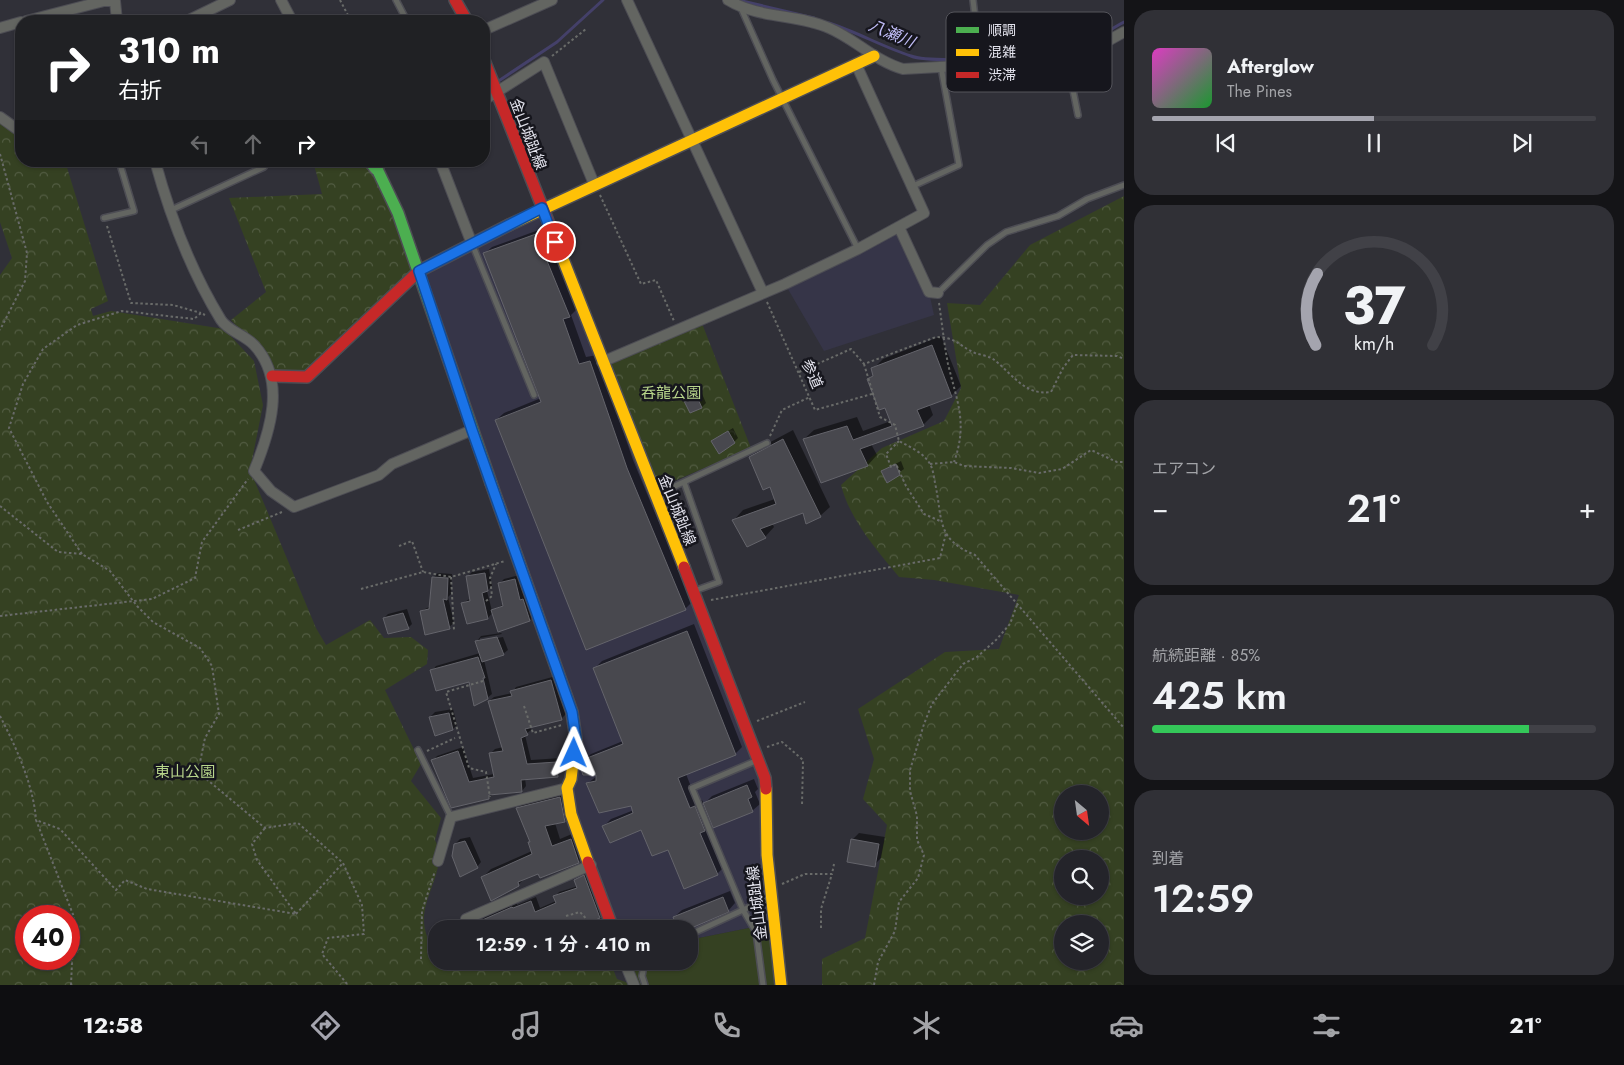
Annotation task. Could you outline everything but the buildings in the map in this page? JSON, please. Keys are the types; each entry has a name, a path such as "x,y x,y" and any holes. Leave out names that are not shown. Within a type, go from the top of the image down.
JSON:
{"street":[{"path":"59,15 104,1 115,0 117,15"},
{"path":"199,15 230,0"},
{"path":"281,0 289,15"},
{"path":"455,0 464,15"},
{"path":"490,27 552,0"},
{"path":"627,0 763,293"},
{"path":"728,0 741,8 828,27 889,65 903,69 946,67"},
{"path":"0,28 15,24"},
{"path":"1112,39 1124,32"},
{"path":"272,376 307,378 419,271 542,208 874,56"},
{"path":"490,96 544,62 594,184"},
{"path":"602,362 763,293 858,249 924,213 856,64"},
{"name":"金山城趾線","path":"490,76 757,755 767,794 766,855 782,985"},
{"path":"0,117 15,128"},
{"path":"157,167 168,212 222,322 254,344 272,376 270,426 254,471 271,491 294,507 379,475 392,464 472,430"},
{"path":"373,167 378,171 398,213 574,721 576,739 571,779 567,788 573,820 610,920"},
{"path":"442,167 472,244"},
{"path":"899,227 929,292 938,293"},
{"path":"438,861 451,816 567,788"},
{"path":"466,920 591,865"},
{"path":"628,970 634,985"}],"lane":[{"path":"396,0 404,15"},
{"path":"741,8 782,98 858,249"},
{"path":"912,186 958,164 941,67"},
{"path":"1073,92 1078,115"},
{"path":"104,218 134,211 120,167"},
{"path":"168,212 265,167"},
{"path":"938,293 986,245 1006,232 1058,216 1087,199 1124,185"},
{"path":"472,244 534,395"},
{"path":"655,495 767,443"},
{"path":"684,482 719,582 696,597"},
{"path":"419,752 451,816"},
{"path":"757,755 692,788 743,910 756,932 763,985"},
{"path":"698,931 743,910 771,893"},
{"path":"643,970 642,976 645,985"}],"path":[{"path":"340,0 348,15"},
{"path":"544,62 586,29"},
{"path":"0,154 28,253 25,281 0,330"},
{"path":"594,184 641,284 656,280 678,330"},
{"path":"104,218 131,303 173,305 201,313 222,322"},
{"name":"参道","path":"763,293 815,410 872,394"},
{"path":"938,293 948,363 961,411 961,444 954,462"},
{"path":"201,313 194,319 122,311 77,325 42,349 24,384 8,428 47,502 82,554 110,571 153,622 200,648 212,666 220,714 205,738 198,772 265,828"},
{"path":"864,364 936,337 949,337 972,352 991,358 1023,387 1040,394 1051,392 1063,368 1073,355 1117,356 1124,359"},
{"path":"799,372 851,349 864,364 880,417 895,425 899,441 919,452 930,464 941,508 941,522 946,533 957,548 975,555 1124,728"},
{"path":"767,443 782,410 810,397"},
{"path":"899,441 886,454 891,467 896,464 906,486 924,514 941,522"},
{"path":"930,464 954,462 964,466 1011,468 1039,473 1062,469 1091,450 1117,462 1124,462"},
{"path":"0,616 152,599 195,578 202,542 254,471"},
{"path":"0,506 58,552 82,554"},
{"path":"238,530 294,507"},
{"path":"696,597 940,558 946,533"},
{"path":"399,546 412,541 423,572"},
{"path":"361,589 423,572 451,577 517,558"},
{"path":"486,601 492,596 490,578 496,564"},
{"path":"451,577 454,630"},
{"path":"874,985 878,962 895,931 898,902 918,878 924,855 917,840 917,816 910,791 910,770 924,724 932,704 963,664 978,658 996,640 1010,624 1017,605"},
{"path":"483,681 446,692 469,768 486,772 492,806"},
{"path":"746,726 805,702"},
{"path":"524,706 533,734 574,721"},
{"path":"0,716 15,744 35,807 36,820 74,917 71,985"},
{"path":"419,752 455,738"},
{"path":"757,755 782,742 803,760 802,806"},
{"path":"36,820 60,828 116,890 125,880 146,889 296,914"},
{"path":"296,914 257,860 252,844 265,828 298,823 343,863 362,905 364,934 328,938 322,954 348,985"},
{"path":"421,959 422,911 438,861"},
{"path":"296,914 343,863"},
{"path":"821,928 821,909 834,864"},
{"path":"771,893 805,874 832,874"},
{"path":"566,916 580,912 587,920"}],"shaded area":[{"path":"541,208 757,755 774,923 698,938 698,920 609,920 571,814 576,739 419,271"},
{"path":"899,227 929,292 934,315 824,351 785,284"}],"green space":[{"name":"東山公園","path":"0,114 15,124 15,167 67,167 108,301 91,309 93,316 111,311 224,329 254,361 263,405 250,470 316,628 326,645 370,620 384,638 411,637 428,650 427,664 385,690 421,764 411,781 441,818 435,840 439,860 424,912 424,923 428,940 428,970 613,970 617,979 634,985 0,985 0,275 12,258 0,222"},
{"path":"315,167 372,167 419,271 319,368 272,376 254,344 231,320 266,292 229,198 322,194"},
{"path":"1124,196 1124,985 822,985 822,959 865,938 887,825 863,799 874,759 858,709 945,652 999,649 1019,595 934,580 899,577 857,522 841,485 882,448 944,421 961,388 947,303 980,305 1030,245"},
{"name":"呑龍公園","path":"701,321 751,448 653,490 602,362"},
{"path":"774,923 781,985 634,985 628,970 698,970 698,938"}],"waterway":[{"path":"497,82 557,42 603,0"},
{"name":"八瀬川","path":"738,0 814,18"},
{"name":"八瀬川","path":"1112,29 1124,22"},
{"name":"八瀬川","path":"829,23 911,56 946,59"}],"traffic: fast":[{"path":"374,167 398,213 491,483"}],"traffic: slow":[{"path":"509,225 874,56"},
{"path":"561,254 684,567"},
{"path":"491,483 572,712 576,739 571,779 567,788 571,814 588,862"},
{"path":"766,789 767,855 781,985"}],"traffic: jam":[{"path":"455,0 464,15"},
{"path":"490,75 561,254"},
{"path":"272,376 307,377 419,271 509,225"},
{"path":"684,567 765,778 766,789"},
{"path":"588,862 610,920"}],"route":[{"path":"555,242 542,208 419,271 472,430 572,712 576,739 574,753"}]}
